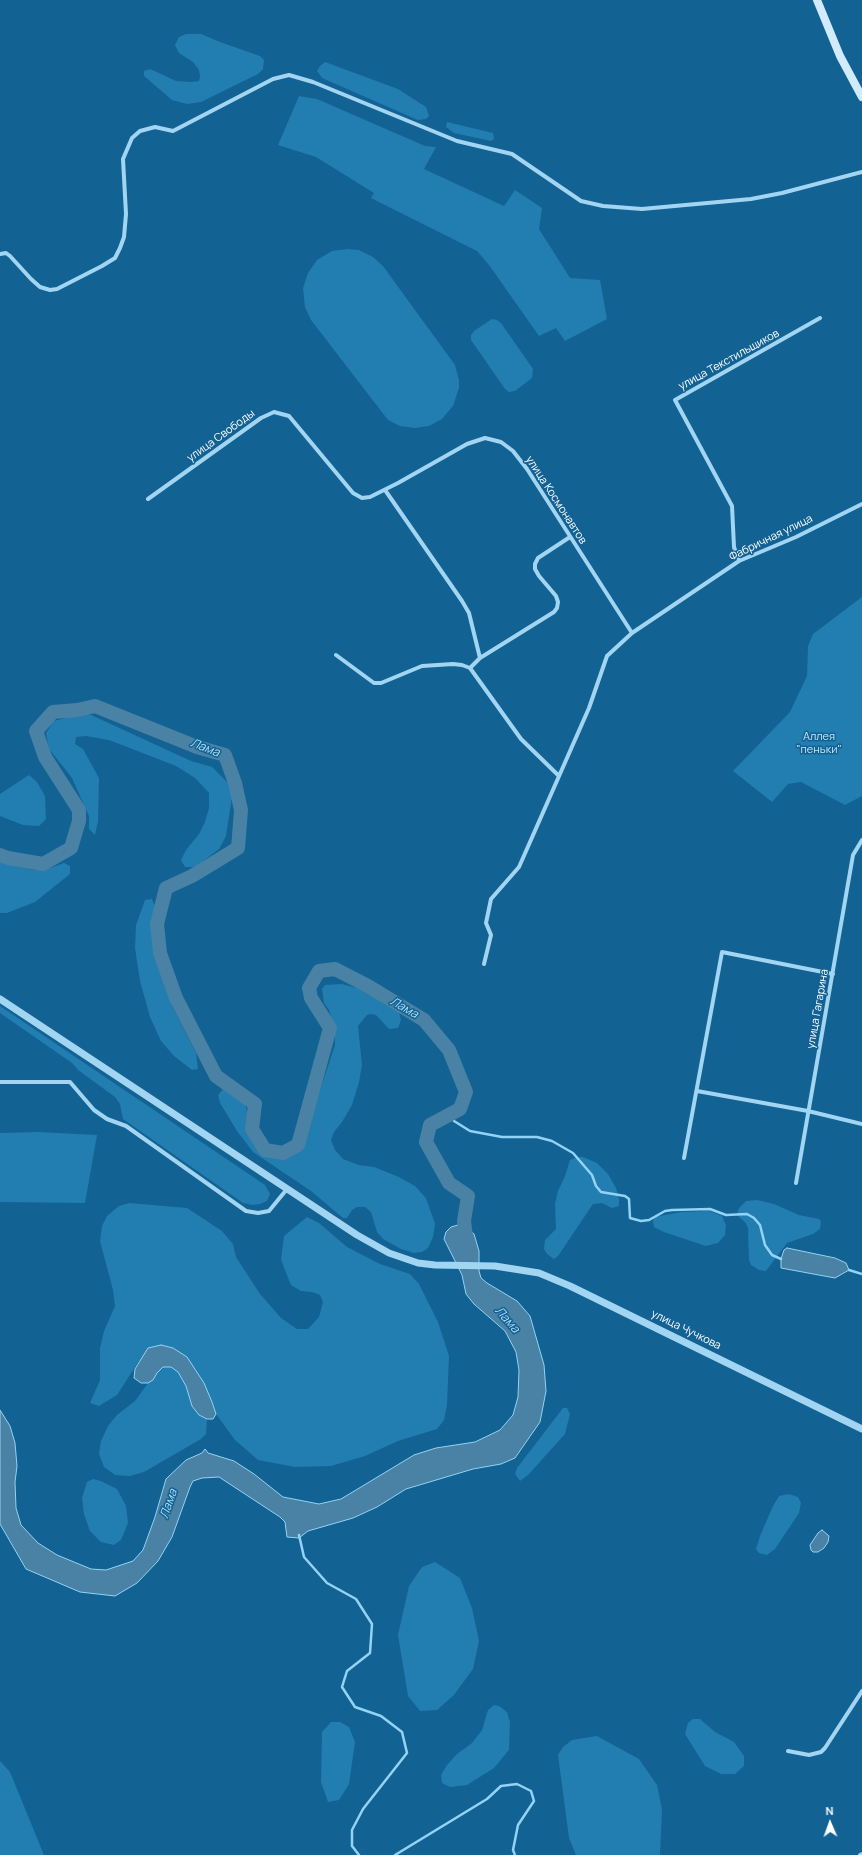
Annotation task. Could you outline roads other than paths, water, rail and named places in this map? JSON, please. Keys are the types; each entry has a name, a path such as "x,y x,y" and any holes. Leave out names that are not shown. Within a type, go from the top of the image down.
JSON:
{"main road":[{"path":"816,0 840,56 862,97"}],"street":[{"path":"0,254 6,253 30,279 40,287 50,290 57,289 115,258 124,237 126,214 123,158 132,138 140,131 155,126 173,131 274,79 285,76 313,82 458,141 512,154 581,201 603,206 642,209 751,199 782,193 862,172"},
{"name":"улица Текстильщиков","path":"739,562 734,547 732,506 675,400 820,318"},
{"name":"улица Свободы","path":"148,499 261,418 274,412 289,416 353,493 362,498 370,497"},
{"name":"улица Космонавтов","path":"370,497 467,444 485,438 501,442 513,451 527,469 632,633"},
{"path":"385,490 469,613 480,658"},
{"name":"Фабричная улица","path":"484,964 491,935 486,923 491,899 519,867 588,708 607,656 632,633 739,562 796,537 862,504"},
{"path":"470,668 480,658 554,612 557,608 558,602 556,596 539,576 535,569 535,564 538,558 570,537"},
{"path":"336,654 374,683 381,683 422,666 462,665 470,668 521,738 558,776"},
{"name":"улица Гагарина","path":"796,1183 853,855 862,840"},
{"path":"684,1158 722,952 833,974"},
{"name":"улица Чучкова","path":"0,999 357,1235 389,1253 418,1263 435,1266 495,1266 539,1273 570,1286 862,1429"},
{"path":"0,1082 70,1082 94,1110 107,1119 126,1126 246,1211 258,1214 269,1211 287,1189"},
{"path":"697,1091 808,1111 862,1124"},
{"path":"788,1751 809,1755 821,1752 862,1691"}],"water":[{"path":"458,1225 465,1226 474,1234 479,1251 479,1271 481,1278 517,1301 530,1316 544,1365 546,1391 540,1422 515,1458 501,1464 473,1469 406,1489 377,1507 353,1518 308,1531 299,1538 287,1537 285,1522 280,1517 219,1477 202,1478 193,1481 172,1537 158,1561 137,1583 115,1596 80,1592 26,1569 0,1524 0,1410 10,1426 15,1443 17,1466 15,1482 16,1508 21,1525 38,1543 57,1555 91,1569 106,1570 133,1561 143,1550 155,1517 166,1479 186,1460 202,1453 205,1449 208,1453 234,1461 254,1474 283,1497 319,1504 341,1499 414,1455 436,1448 475,1442 500,1430 513,1415 518,1397 519,1370 516,1352 505,1331 474,1304 466,1294 462,1275 444,1239 446,1232 451,1227"},
{"path":"787,1248 835,1258 846,1263 849,1270 835,1278 781,1268 781,1259 784,1250"},
{"path":"161,1345 173,1348 187,1357 204,1383 212,1402 216,1414 213,1419 207,1419 199,1415 192,1406 186,1386 178,1372 171,1367 163,1367 153,1380 148,1383 141,1383 134,1378 135,1369 148,1348"},
{"path":"822,1530 829,1536 828,1542 824,1548 818,1552 813,1552 810,1545 818,1533"}],"waterway":[{"name":"Лама","path":"0,855 8,858 43,864 71,848 79,821 79,810 45,757 36,731 53,712 77,710 95,706 197,747 225,755 235,783 241,810 238,848 192,876 166,888 157,924 160,953 176,998 216,1076 255,1104 252,1129 265,1150 283,1153 298,1145 330,1028 311,998 309,988 319,971 335,969 368,986 424,1020 449,1050 466,1092 460,1109 430,1125 426,1142 449,1183 468,1196 464,1221 467,1244"},
{"path":"449,1115 454,1121 470,1131 502,1137 537,1137 552,1141 573,1153 592,1175 596,1186 601,1192 625,1196 629,1199 630,1218 641,1221 649,1220 665,1211 672,1210 710,1209 726,1215 747,1214 754,1218 760,1225 765,1245 772,1255 781,1259"},
{"path":"849,1270 862,1274"},
{"path":"299,1535 304,1557 327,1583 356,1599 372,1624 370,1653 347,1671 342,1687 355,1707 381,1716 402,1732 407,1753 363,1809 352,1830 352,1846 359,1855"},
{"path":"395,1855 487,1799 501,1786 517,1784 531,1791 534,1801 518,1825 513,1850 515,1855"}],"park label":[{"name":"Аллея \"пеньки\"","path":"819,743"}]}
